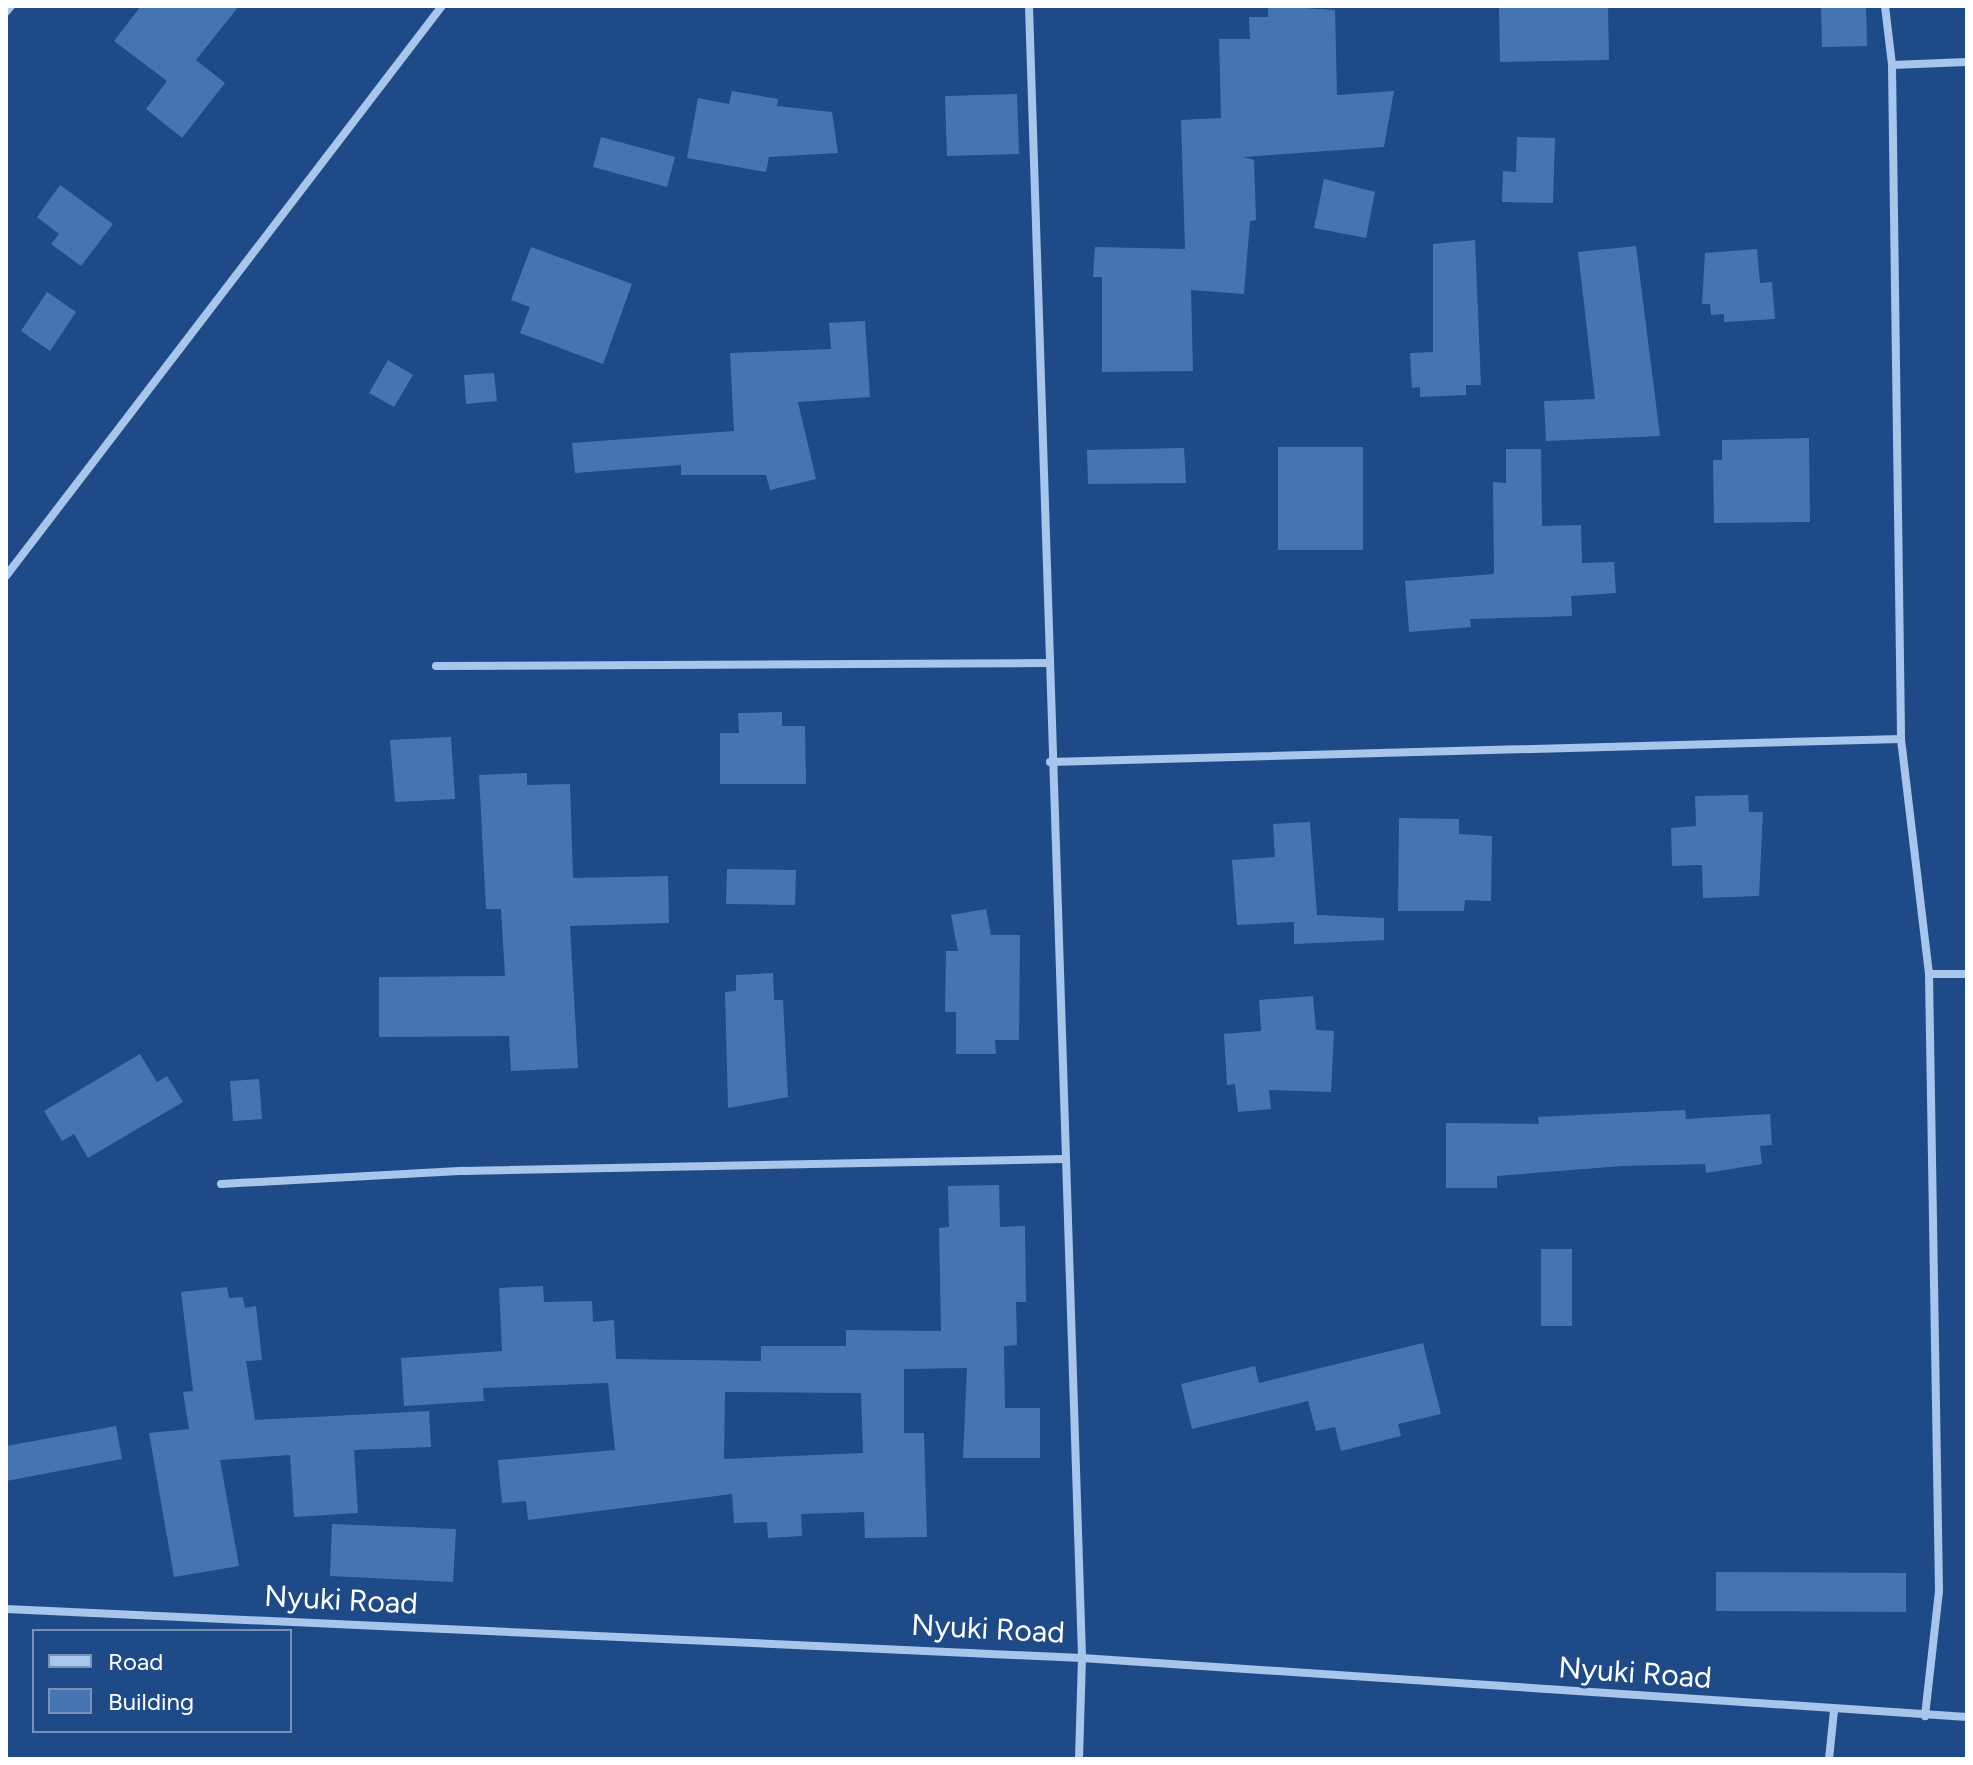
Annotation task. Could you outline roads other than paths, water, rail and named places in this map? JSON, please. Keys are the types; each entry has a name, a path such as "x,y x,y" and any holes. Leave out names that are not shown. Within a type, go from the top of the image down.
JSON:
{"street":[{"path":"6,12 11,6"},
{"path":"6,576 442,6"},
{"path":"1029,6 1046,663 1082,1658 1079,1759"},
{"path":"1885,6 1892,65 1901,739 1929,974 1939,1591 1925,1716"},
{"path":"1892,65 1967,62"},
{"path":"436,666 1046,663"},
{"path":"1050,762 1901,739"},
{"path":"1929,974 1967,974"},
{"path":"221,1184 464,1171 1062,1159"},
{"name":"Nyuki Road","path":"6,1609 1082,1658 1834,1711 1967,1717"},
{"path":"1829,1759 1834,1711"}]}
